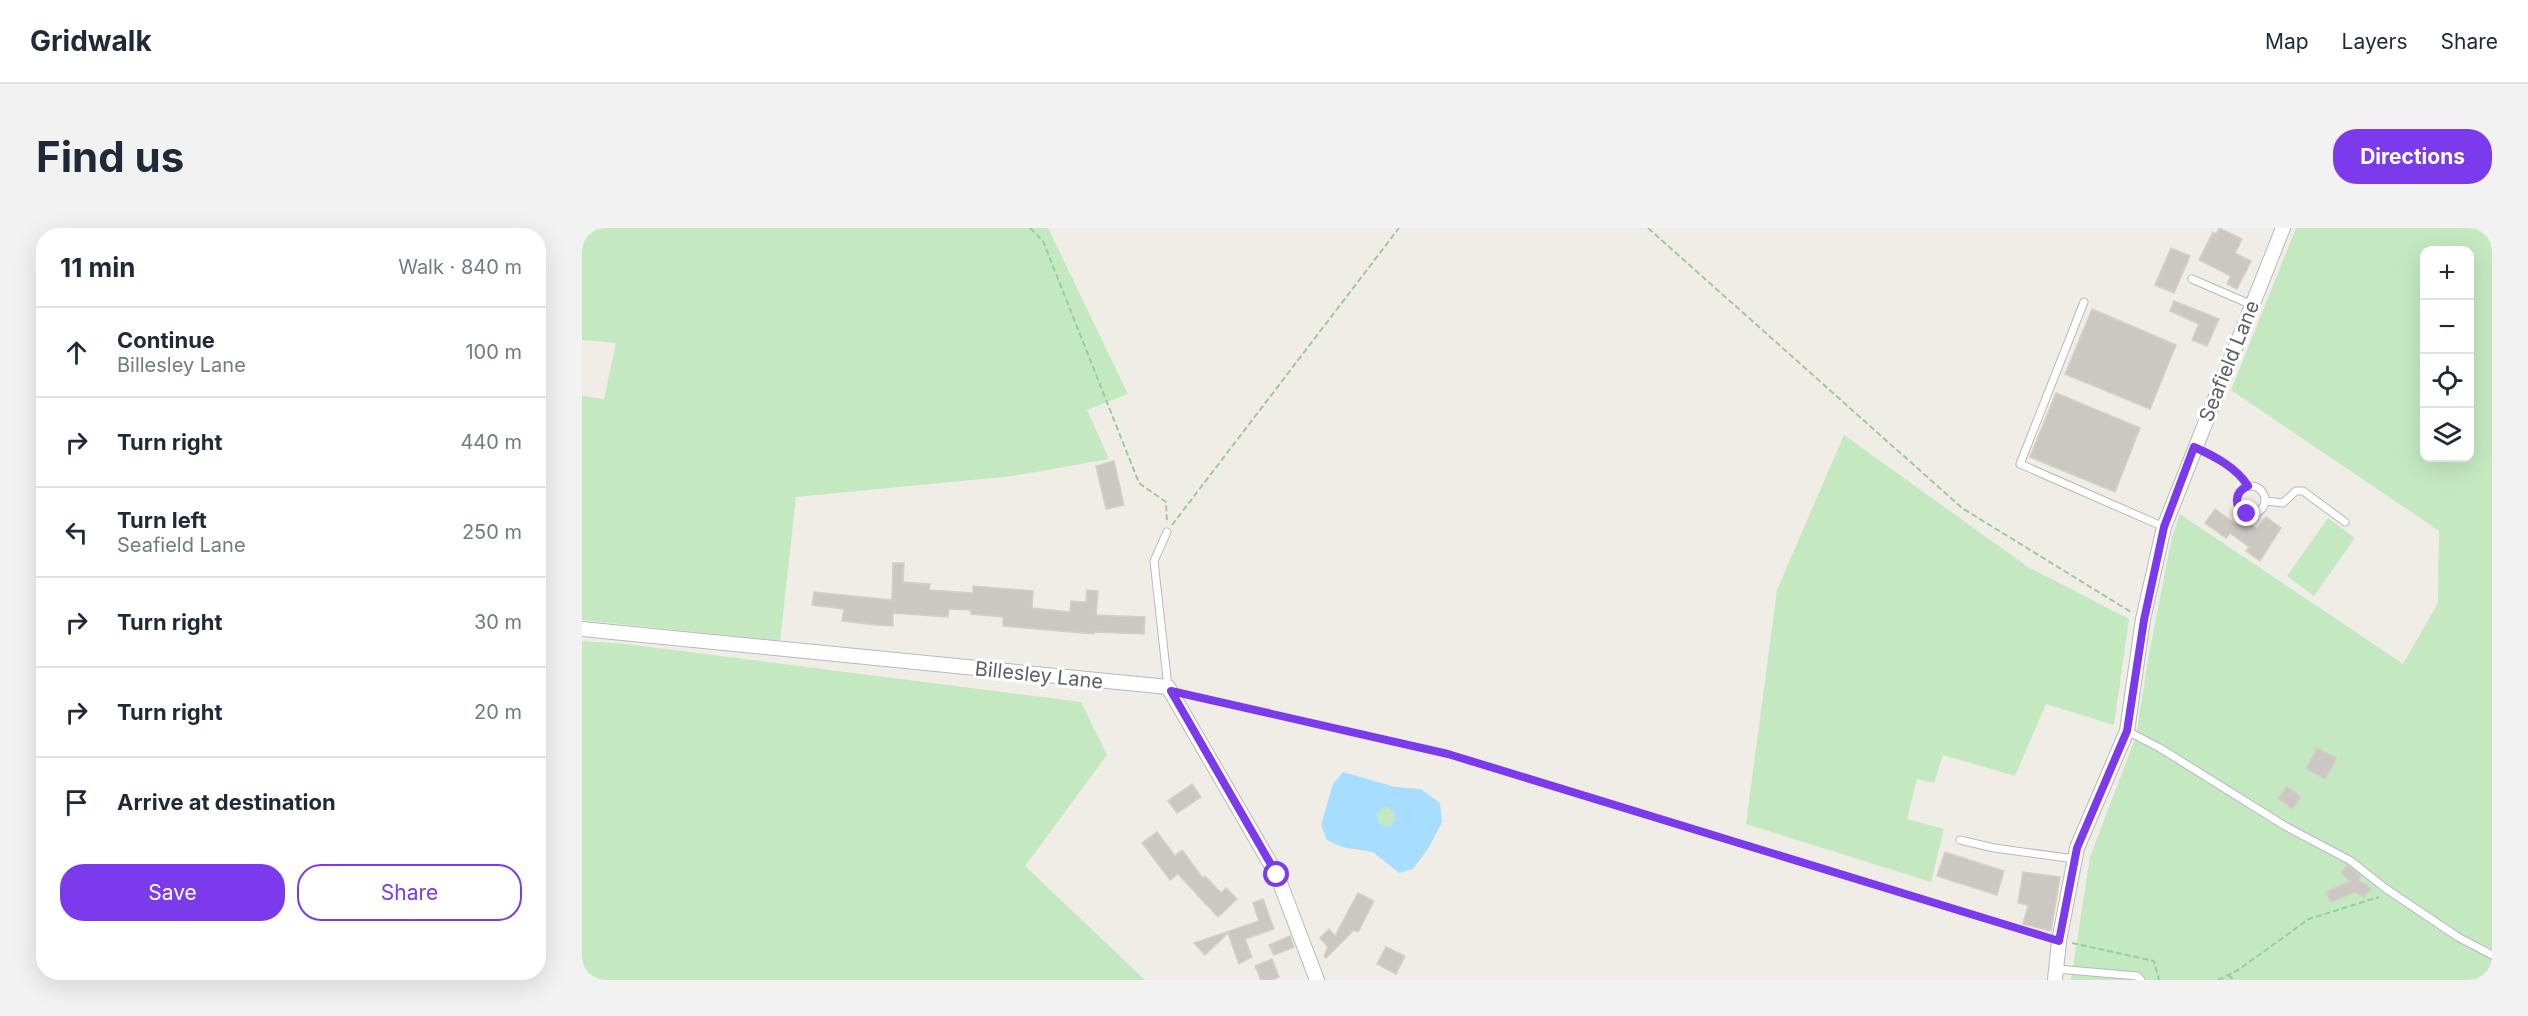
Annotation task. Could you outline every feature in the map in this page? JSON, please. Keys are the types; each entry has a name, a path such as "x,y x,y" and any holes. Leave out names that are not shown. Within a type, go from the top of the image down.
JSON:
{"street":[{"name":"Seafield Lane","path":"2056,975 2059,941 2077,848 2127,731 2144,620 2164,527 2283,228"},
{"name":"Billesley Lane","path":"582,629 1170,689"},
{"path":"1170,689 1277,875 1317,980"}],"lane":[{"path":"2192,279 2252,305"},
{"path":"2084,302 2020,464 2164,527"},
{"path":"2194,447 2213,455 2241,476 2248,486 2261,490 2265,501 2264,508 2257,514 2243,512 2236,500 2240,491 2248,486"},
{"path":"2265,501 2283,503 2296,491 2303,491 2345,522"},
{"path":"1167,532 1154,561 1170,689"},
{"path":"2127,731 2160,748 2285,826 2351,861 2458,937 2492,955"},
{"path":"1960,840 1994,848 2075,859"},
{"path":"2056,975 2137,976 2141,980"}],"path":[{"path":"1030,228 1043,242 1139,483 1166,502 1167,532"},
{"path":"1167,532 1399,228"},
{"path":"1648,228 1962,508 2144,620"},
{"path":"1170,689 1448,754 2059,941 2154,961 2159,980"},
{"path":"2218,980 2309,918 2392,892"},
{"path":"2228,975 2234,980"}],"green space":[{"path":"582,228 1048,228 1128,394 1087,410 1109,459 1013,476 796,497 780,641 582,620 582,396 604,399 616,343 582,340"},
{"path":"2296,228 2492,228 2492,980 2071,980 2090,857 2136,736 2149,654 2172,537 2180,514 2403,664 2438,603 2439,531 2231,390"},
{"path":"1844,435 2028,567 2129,619 2114,725 2046,704 2015,776 1943,755 1934,783 1917,779 1907,819 1944,829 1931,882 1746,824 1777,590"},
{"path":"2328,518 2355,538 2314,596 2287,576"},
{"path":"582,641 626,644 1081,702 1107,755 1025,866 1145,980 582,980"},
{"path":"1385,806 1394,812 1395,820 1389,827 1379,823 1377,813"}],"water":[{"path":"1343,772 1395,787 1421,789 1440,803 1442,822 1429,847 1413,869 1399,873 1373,852 1342,847 1327,840 1321,825 1333,784","holes":["1385,806 1394,812 1395,820 1389,827 1379,823 1377,814"]}],"building":[{"path":"2219,228 2242,239 2235,253 2251,261 2237,289 2227,284 2231,276 2199,260 2213,232 2216,234"},
{"path":"2171,248 2190,256 2174,293 2155,285"},
{"path":"2174,301 2219,319 2207,346 2192,340 2199,324 2170,311"},
{"path":"2092,309 2176,345 2150,409 2065,374"},
{"path":"2056,393 2140,428 2115,492 2030,457"},
{"path":"1114,461 1124,505 1106,509 1096,466"},
{"path":"2215,509 2237,525 2243,518 2257,529 2266,517 2281,528 2260,561 2246,551 2249,547 2230,533 2226,538 2205,523"},
{"path":"893,563 904,563 903,582 930,584 929,590 973,593 973,586 1033,591 1032,608 1070,612 1071,601 1086,602 1087,590 1098,591 1096,615 1145,617 1144,634 1094,632 1094,634 1003,626 1003,617 971,614 971,610 949,609 948,617 893,613 893,626 876,625 842,621 844,609 812,605 814,592 892,600"},
{"path":"2317,748 2337,758 2325,779 2306,769"},
{"path":"1192,784 1201,797 1177,813 1168,801"},
{"path":"2287,786 2301,797 2292,809 2278,798"},
{"path":"1157,832 1175,856 1182,850 1203,878 1205,876 1221,893 1226,888 1237,899 1218,917 1178,874 1170,880 1142,843"},
{"path":"1945,852 2004,871 1997,895 1937,876"},
{"path":"2347,865 2361,876 2359,880 2372,889 2363,897 2355,892 2331,902 2326,892 2350,881 2341,873"},
{"path":"2023,872 2060,877 2051,931 2023,924 2028,905 2018,903"},
{"path":"1358,893 1374,901 1358,932 1354,930 1326,958 1324,956 1328,947 1320,938 1329,929 1335,936"},
{"path":"1263,899 1274,929 1245,939 1252,957 1239,964 1228,933 1205,955 1194,943 1259,921 1253,903"},
{"path":"1290,936 1294,947 1274,955 1269,945"},
{"path":"1386,947 1405,956 1396,974 1377,964"},
{"path":"1272,959 1279,977 1272,980 1261,980 1255,966"}],"route":[{"path":"1277,875 1171,691 1448,754 2059,941 2077,848 2127,731 2144,620 2164,527 2194,447 2213,455 2241,476 2248,486 2240,491 2236,500 2239,509 2247,514"}]}
